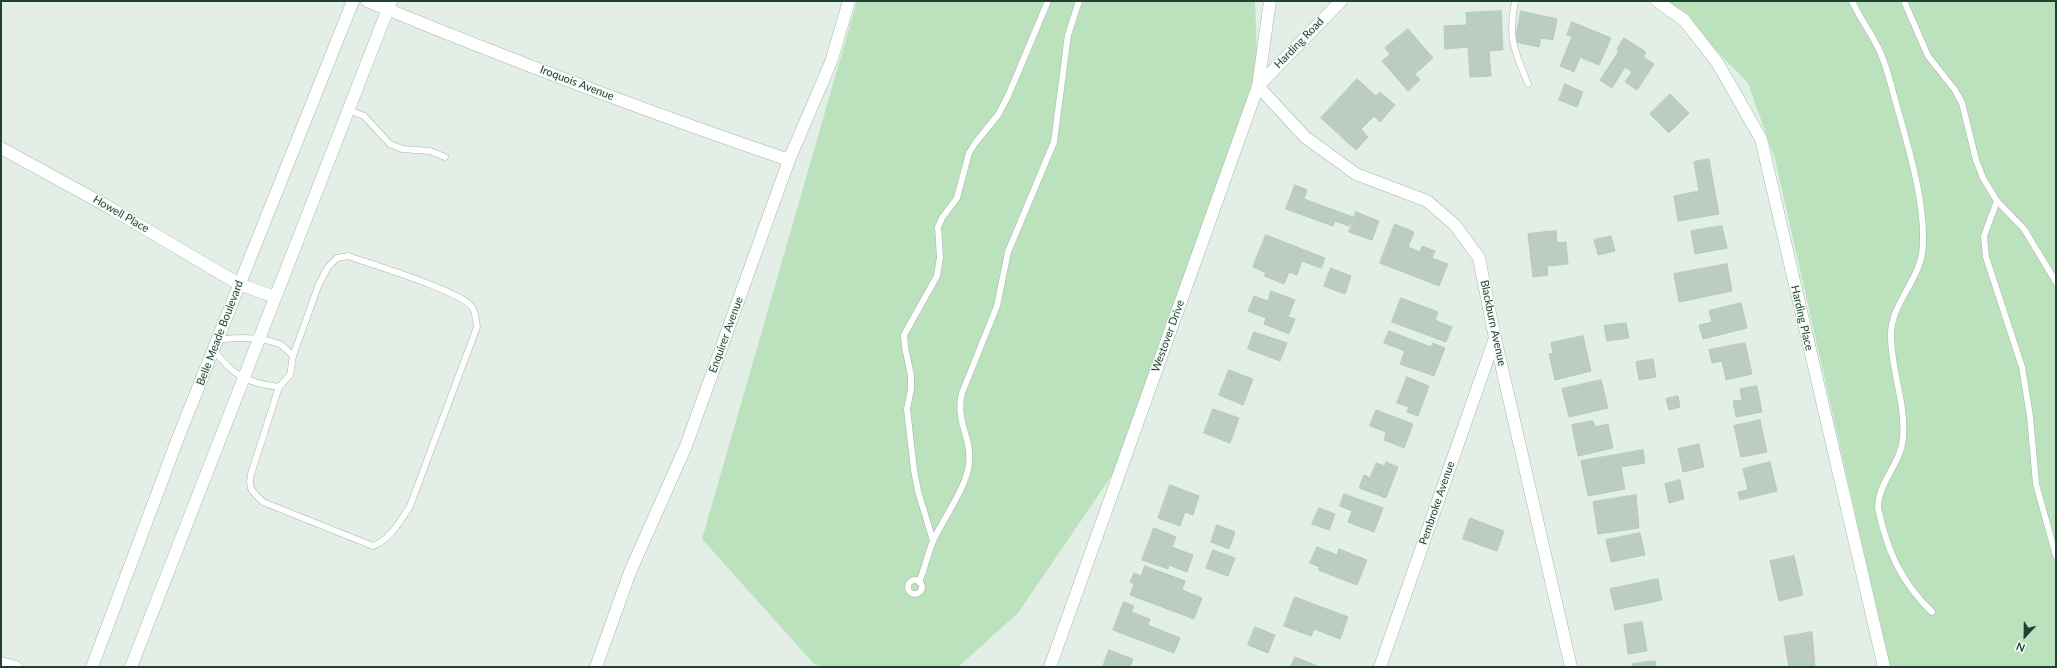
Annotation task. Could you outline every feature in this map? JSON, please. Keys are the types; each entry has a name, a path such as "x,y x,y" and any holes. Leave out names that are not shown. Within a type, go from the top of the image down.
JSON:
{"street":[{"name":"Belle Meade Boulevard","path":"92,667 215,345 353,1"},
{"name":"Iroquois Avenue","path":"367,1 390,5 719,136 789,160"},
{"name":"Enquirer Avenue","path":"596,667 630,572 686,446 789,160 831,62 849,1"},
{"name":"Westover Drive","path":"1050,667 1258,86 1270,1"},
{"name":"Harding Road","path":"1258,86 1341,1"},
{"name":"Harding Place","path":"1656,1 1684,20 1717,62 1761,139 1884,667"},
{"path":"131,667 390,5"},
{"name":"Blackburn Avenue","path":"1258,86 1305,137 1356,174 1427,202 1455,225 1479,258 1495,338 1571,667"},
{"name":"Howell Place","path":"1,148 105,205 239,284 275,298"},
{"name":"Pembroke Avenue","path":"1380,667 1495,338"},
{"path":"1,663 16,667"}],"lane":[{"path":"934,541 918,491 914,470 907,410 911,389 911,376 904,347 904,335 937,276 940,257 938,227 942,218 957,198 969,153 998,115 1008,96 1048,1"},
{"path":"919,582 934,541 966,478 970,454 968,442 961,422 959,405 962,393 997,306 1008,252 1054,142 1068,35 1079,1"},
{"path":"1515,1 1512,22 1512,40 1528,84"},
{"path":"1852,1 1878,47 1889,75 1918,199 1922,235 1921,256 1916,274 1892,323 1890,336 1902,411 1902,447 1896,463 1878,497 1878,508 1898,570 1911,590 1932,612"},
{"path":"1904,1 1928,56 1959,96 1964,110 1978,167 1997,201 2024,229 2056,282"},
{"path":"349,110 364,116 390,144 402,149 430,151 445,157"},
{"path":"1997,201 1984,236 1986,257 2022,367 2030,416 2036,484 2056,556"},
{"path":"348,256 452,294 471,306 475,316 477,327 410,506 393,531 383,542 373,546 263,502 251,490 249,484 250,474 279,387 290,375 293,356 319,284 328,267 337,258 348,256"},
{"path":"279,387 262,385 232,372 215,345 245,337 280,344 293,356"}],"green space":[{"path":"857,1 1255,1 1258,86 1127,453 1018,613 958,667 824,667 814,664 702,539"},
{"path":"1668,1 2056,1 2056,667 1890,667 1775,159 1748,83"}],"building":[{"path":"1501,11 1503,50 1489,51 1491,76 1470,77 1468,47 1445,49 1444,26 1467,25 1466,13"},
{"path":"1521,11 1557,19 1553,40 1541,38 1539,47 1515,42"},
{"path":"1572,22 1611,38 1599,65 1580,57 1574,72 1560,66 1572,37 1567,35"},
{"path":"1408,29 1433,58 1415,74 1420,80 1408,91 1382,61 1390,54 1385,48"},
{"path":"1624,38 1646,52 1643,57 1654,64 1637,90 1625,82 1632,72 1625,67 1612,88 1600,80 1619,51 1617,50"},
{"path":"1357,79 1376,96 1380,92 1395,105 1380,122 1374,116 1361,129 1368,137 1356,150 1321,118"},
{"path":"1565,84 1583,92 1577,107 1559,100"},
{"path":"1670,94 1689,113 1669,133 1650,114"},
{"path":"1709,159 1719,214 1678,221 1674,196 1699,191 1694,162"},
{"path":"1295,185 1307,190 1304,199 1353,217 1349,226 1335,221 1333,226 1286,209"},
{"path":"1356,212 1379,221 1372,240 1349,232"},
{"path":"1395,224 1414,232 1408,247 1420,252 1422,246 1435,251 1432,258 1448,264 1439,286 1380,263"},
{"path":"1722,226 1727,248 1695,254 1691,231"},
{"path":"1556,231 1557,243 1566,242 1568,264 1547,266 1548,275 1533,277 1528,234"},
{"path":"1266,235 1325,258 1321,268 1302,261 1297,275 1289,272 1284,284 1264,276 1266,273 1253,267"},
{"path":"1611,236 1615,251 1598,255 1594,240"},
{"path":"1727,264 1732,291 1679,302 1674,274"},
{"path":"1331,268 1351,276 1345,294 1324,286"},
{"path":"1271,291 1295,300 1288,317 1295,319 1289,334 1264,324 1266,318 1248,311 1254,296 1268,301"},
{"path":"1401,298 1438,312 1435,320 1452,327 1446,342 1392,322"},
{"path":"1741,303 1747,328 1703,339 1699,325 1712,322 1709,311"},
{"path":"1626,323 1629,338 1607,341 1604,326"},
{"path":"1389,331 1431,347 1433,343 1445,348 1434,376 1400,364 1405,351 1384,343"},
{"path":"1254,332 1287,343 1280,361 1248,349"},
{"path":"1583,336 1591,371 1555,380 1549,354 1553,353 1551,343"},
{"path":"1745,343 1752,374 1726,380 1722,361 1712,363 1709,350"},
{"path":"1653,359 1656,377 1639,380 1636,362"},
{"path":"1229,370 1253,379 1243,405 1219,395"},
{"path":"1407,377 1429,386 1418,416 1407,412 1409,407 1397,403"},
{"path":"1601,380 1608,408 1569,417 1562,389"},
{"path":"1757,386 1762,412 1736,417 1733,401 1742,400 1740,389"},
{"path":"1678,396 1680,407 1669,410 1666,399"},
{"path":"1213,409 1239,418 1230,443 1204,433"},
{"path":"1376,410 1413,424 1404,448 1384,440 1386,432 1370,426"},
{"path":"1760,420 1767,452 1741,457 1734,426"},
{"path":"1593,421 1595,427 1608,424 1613,448 1578,456 1572,425"},
{"path":"1699,444 1704,467 1683,472 1678,449"},
{"path":"1643,450 1645,463 1621,467 1625,489 1588,496 1581,461"},
{"path":"1386,462 1398,467 1386,498 1359,488 1364,475 1370,478 1376,463 1385,466"},
{"path":"1770,462 1777,491 1740,500 1738,492 1748,490 1743,469"},
{"path":"1680,480 1684,499 1669,503 1665,484"},
{"path":"1170,485 1199,496 1193,515 1185,512 1180,526 1158,518"},
{"path":"1344,494 1383,508 1374,532 1348,522 1352,511 1340,506"},
{"path":"1636,495 1639,528 1598,534 1593,502"},
{"path":"1319,508 1335,514 1329,530 1312,524"},
{"path":"1470,518 1504,531 1497,551 1463,539"},
{"path":"1217,525 1235,532 1229,549 1211,542"},
{"path":"1154,528 1176,537 1172,547 1193,555 1187,572 1169,565 1168,569 1142,560"},
{"path":"1640,533 1645,555 1611,562 1606,540"},
{"path":"1317,547 1337,555 1339,549 1367,560 1357,585 1318,570 1320,567 1310,563"},
{"path":"1213,550 1235,558 1228,576 1206,568"},
{"path":"1794,556 1803,595 1779,601 1770,561"},
{"path":"1145,566 1185,581 1182,590 1202,598 1194,619 1130,595 1134,584 1130,582 1134,573 1141,576"},
{"path":"1658,579 1662,600 1615,610 1610,589"},
{"path":"1295,597 1348,617 1340,639 1314,629 1311,636 1284,626"},
{"path":"1124,602 1134,606 1131,612 1150,619 1148,625 1180,638 1174,653 1113,630"},
{"path":"1642,622 1647,651 1628,654 1624,625"},
{"path":"1255,627 1275,635 1268,653 1248,645"},
{"path":"1812,632 1815,667 1789,667 1784,637"},
{"path":"1109,650 1133,659 1130,667 1103,667"},
{"path":"1295,657 1320,667 1291,667"},
{"path":"1655,661 1656,667 1633,667 1632,664"}]}
